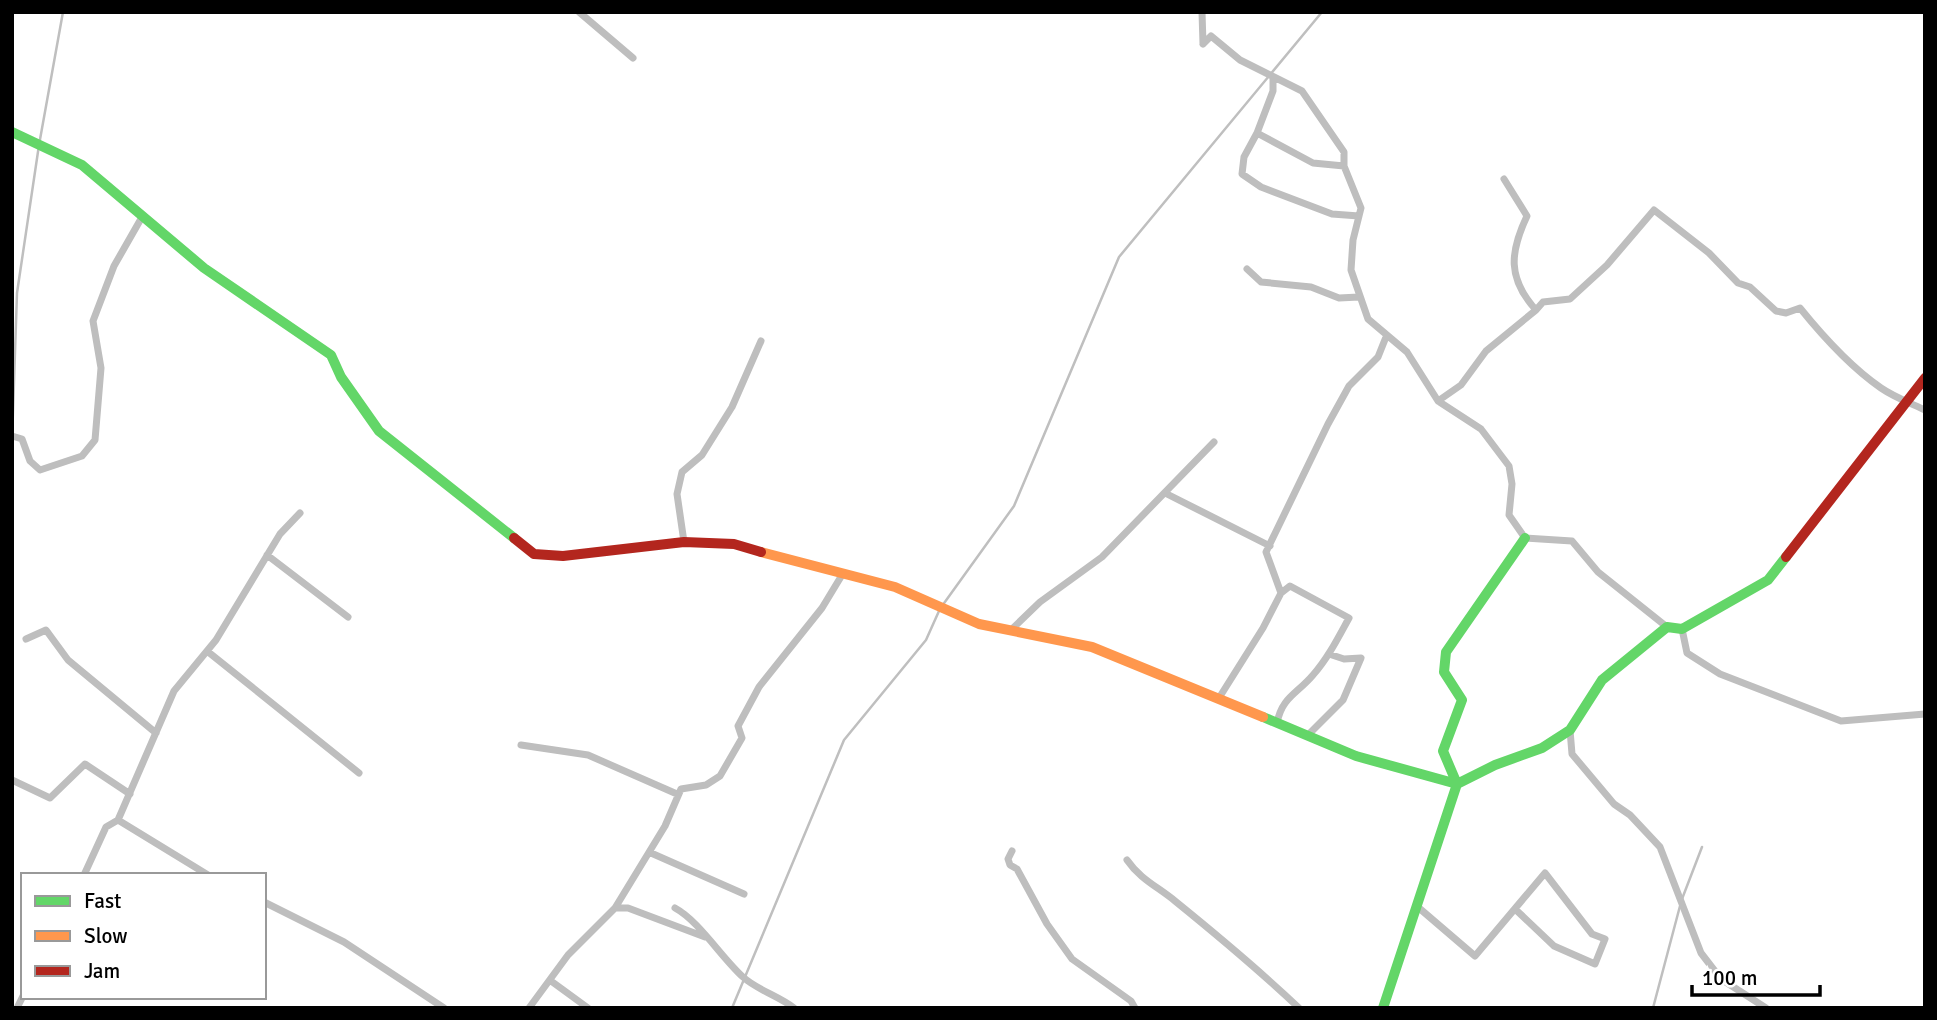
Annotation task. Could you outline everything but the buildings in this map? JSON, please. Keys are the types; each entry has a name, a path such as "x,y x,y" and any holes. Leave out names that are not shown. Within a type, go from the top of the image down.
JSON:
{"street":[{"path":"579,12 633,58"},
{"path":"1202,12 1203,44 1211,36 1231,55 1302,91 1330,128 1335,143 1344,152 1344,166 1362,208 1353,240 1351,270 1368,319 1385,337 1407,352 1438,401 1481,429 1509,466 1512,484 1509,515 1525,538"},
{"path":"1273,78 1273,91 1257,133 1244,157 1242,174 1261,187 1332,214 1359,216"},
{"path":"12,132 82,165 204,268 331,355 341,377 379,431 534,554 563,556 684,542 734,544 894,587 979,624 1092,647 1356,756 1457,784 1494,765 1542,748 1570,730 1602,680 1667,627"},
{"path":"1257,133 1313,163 1344,166"},
{"path":"1504,179 1527,216 1514,246 1515,275 1523,296 1536,310"},
{"path":"1438,401 1461,385 1486,351 1543,302 1570,299 1607,265 1654,210 1709,253 1738,283 1750,286 1776,311 1786,313 1800,308 1813,324 1821,328 1829,341 1881,388 1925,410"},
{"path":"12,436 22,439 30,461 40,470 82,456 89,451 98,429 101,368 93,321 114,266 142,217"},
{"path":"1247,270 1261,282 1311,287 1339,298 1359,297"},
{"path":"1280,593 1266,552 1349,386 1378,357 1385,337"},
{"path":"684,542 677,494 682,472 702,455 732,407 761,341"},
{"path":"1525,538 1572,541 1598,572 1667,627 1682,629 1768,580 1925,378"},
{"path":"1011,630 1040,602 1102,557 1214,442"},
{"path":"1165,493 1270,546"},
{"path":"85,873 106,827 118,820 174,691 207,652 280,534 300,513"},
{"path":"1384,1008 1419,908 1457,784 1443,751 1462,700 1444,672 1446,652 1525,538"},
{"path":"267,555 348,617"},
{"path":"529,1008 568,955 615,908 651,853 673,811 677,794 687,785 706,785 720,776 742,738 738,726 745,710 759,687 822,608 842,575"},
{"path":"1219,698 1263,628 1280,593 1290,586 1349,618 1329,654 1312,676 1280,706 1277,723"},
{"path":"1682,629 1687,653 1720,674 1842,721 1925,714"},
{"path":"26,639 46,630 68,660 156,733"},
{"path":"207,652 359,773"},
{"path":"1307,736 1343,699 1361,658 1343,659 1329,654"},
{"path":"1570,730 1572,754 1614,804 1630,815 1660,847 1701,953 1721,979 1766,1008"},
{"path":"521,745 588,755 677,794"},
{"path":"12,780 50,798 85,764 130,794"},
{"path":"118,820 205,873"},
{"path":"1012,851 1008,859 1010,865 1017,869 1057,940 1072,959 1131,1001 1135,1008"},
{"path":"651,853 744,894"},
{"path":"1127,860 1139,877 1149,880 1177,902 1299,1008"},
{"path":"1419,908 1475,956 1545,873 1592,934 1605,939 1595,964 1554,946 1515,909"},
{"path":"266,903 344,942 444,1008"},
{"path":"615,908 628,908 705,937"},
{"path":"675,908 694,920 705,937 746,980 794,1008"},
{"path":"551,981 587,1008"}],"waterway":[{"path":"12,441 17,293 39,145 63,12"},
{"path":"942,606 1014,506 1119,257 1322,12"},
{"path":"732,1008 844,740 926,640 939,611"},
{"path":"1682,899 1702,847"},
{"path":"1653,1008 1680,906"}],"traffic: fast":[{"path":"12,132 82,165 204,268 331,355 341,377 379,431 514,538"},
{"path":"1263,717 1356,756 1457,784 1443,751 1462,700 1444,672 1446,652 1525,538"},
{"path":"1383,1008 1457,784 1495,765 1542,748 1570,730 1602,680 1667,627 1682,629 1768,580 1786,557"}],"traffic: slow":[{"path":"761,552 895,587 979,624 1092,647 1263,717"}],"traffic: jam":[{"path":"1786,557 1925,378"},
{"path":"514,538 534,554 563,556 684,542 734,544 761,552"}]}
